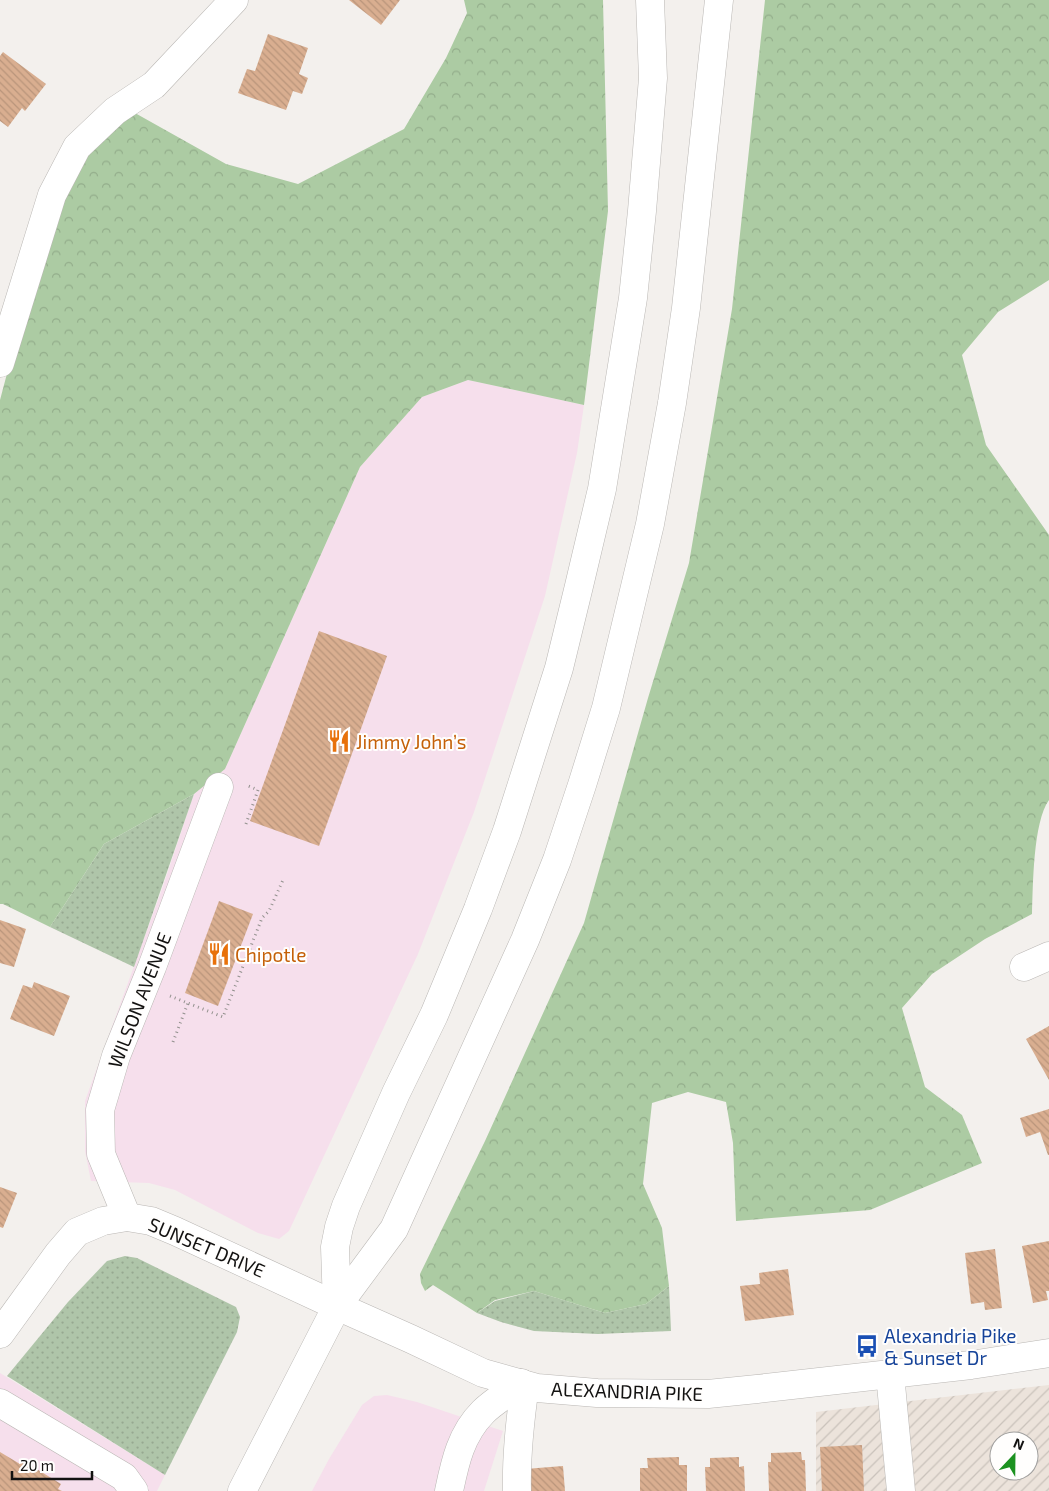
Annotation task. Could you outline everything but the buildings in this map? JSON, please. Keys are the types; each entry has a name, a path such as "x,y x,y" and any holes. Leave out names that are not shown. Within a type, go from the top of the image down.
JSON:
{"main road":[{"path":"0,363 52,195 78,147 114,111 154,85 234,0"},
{"path":"336,1306 335,1247 341,1220 396,1093 434,1015 478,909 507,831 562,658 602,489 633,298 653,78 650,0"},
{"path":"242,1491 336,1306 394,1229 525,940 557,860 606,708 650,524 672,403 686,308 719,0"},
{"name":"WILSON AVENUE","path":"127,1217 101,1154 100,1110 116,1056 152,967 219,787"},
{"path":"1024,967 1049,956"},
{"name":"SUNSET DRIVE","path":"2,1325 77,1232 103,1221 127,1217 151,1220 336,1306"},
{"name":"ALEXANDRIA PIKE","path":"336,1306 411,1338 483,1373 537,1388 597,1394 708,1394 971,1365 1049,1353"},
{"path":"890,1374 901,1491"},
{"path":"449,1491 458,1450 482,1412 523,1384"},
{"path":"517,1491 518,1438 523,1384"},
{"path":"0,1403 124,1477 134,1491"}],"path":[{"path":"162,993 223,1017 262,918 269,911 283,880"},
{"path":"173,1042 188,1003"}],"shaded area":[{"path":"468,380 584,405 577,453 545,596 474,812 418,954 289,1231 279,1239 258,1233 175,1190 149,1183 91,1181 85,1151 85,1101 162,889 194,794 225,769 360,467 422,397"},
{"path":"0,1373 165,1475 157,1491 0,1491"},
{"path":"1049,1385 1049,1491 816,1491 816,1412"},
{"path":"387,1395 417,1402 503,1431 484,1491 312,1491 362,1405 374,1396"}],"green space":[{"path":"464,0 603,0 608,211 584,405 468,380 422,397 360,467 225,769 194,794 104,844 50,927 0,904 0,400 36,264 59,202 92,145 135,113 226,164 298,184 404,129 446,58 467,13"},
{"path":"765,0 1049,0 1049,280 998,312 962,355 986,445 1049,535 1049,800 1044,810 1037,838 1032,914 985,939 932,974 902,1008 925,1087 962,1115 982,1163 870,1210 736,1221 733,1143 726,1102 688,1092 652,1103 643,1184 662,1228 669,1286 646,1304 605,1313 534,1291 495,1300 477,1313 433,1285 425,1291 421,1283 420,1274 485,1141 584,923 648,698 689,563 732,309"},
{"path":"194,794 134,967 50,927 104,844"},
{"path":"125,1256 137,1258 236,1307 240,1317 237,1332 165,1475 7,1376 68,1302 107,1261"},
{"path":"669,1286 671,1331 598,1334 534,1331 477,1313 495,1301 534,1291 605,1313 646,1304"}],"place":[{"name":"Jimmy John’s","path":"339,741"},
{"name":"Chipotle","path":"219,954"},
{"name":"Alexandria Pike & Sunset Dr","path":"867,1346"}]}
